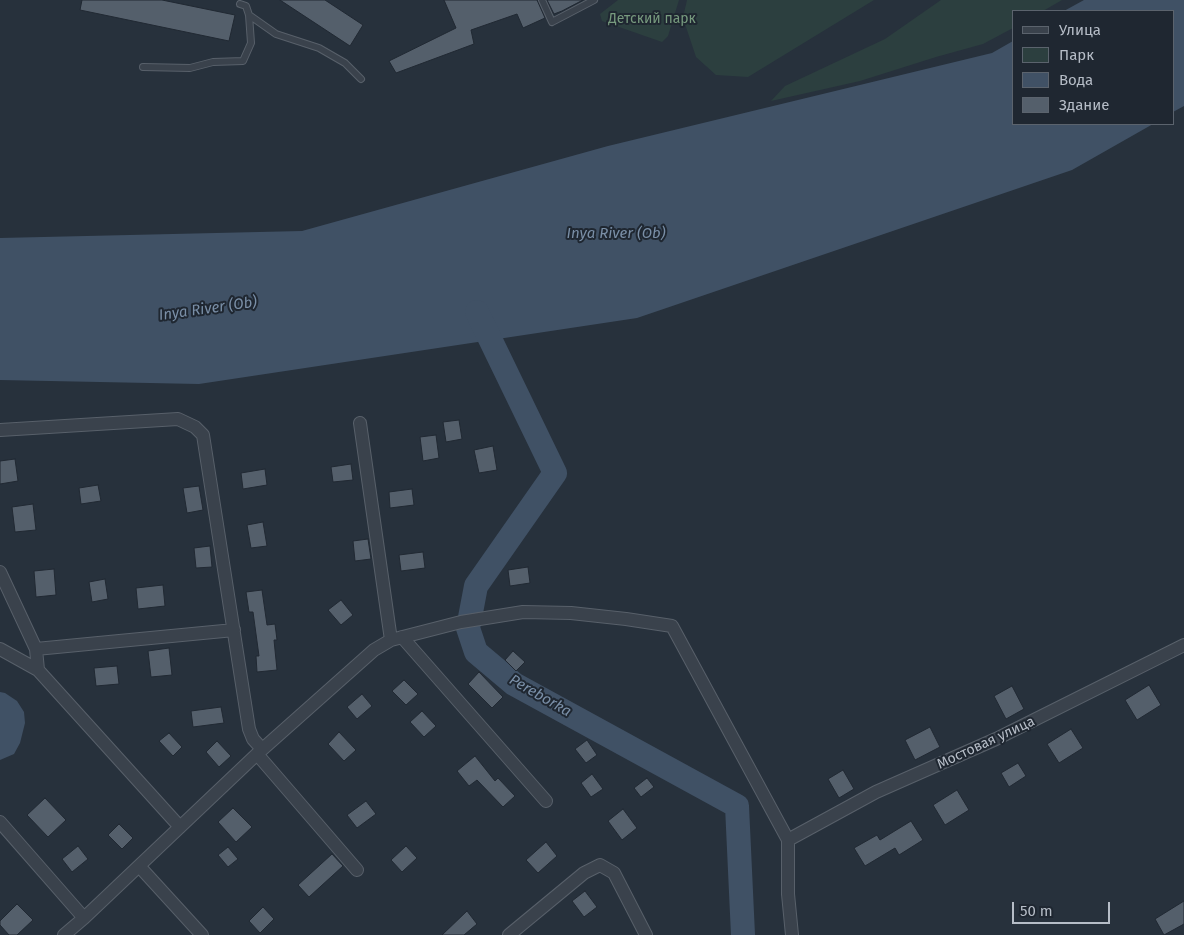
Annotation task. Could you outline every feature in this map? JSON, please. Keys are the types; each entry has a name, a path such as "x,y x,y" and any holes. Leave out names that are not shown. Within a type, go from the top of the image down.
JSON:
{"street":[{"path":"0,430 178,419 195,426 203,435 249,729 260,751 357,870"},
{"path":"360,422 397,639 546,801"},
{"path":"0,572 36,649 38,670"},
{"path":"64,935 260,751 374,650 397,639 461,622 523,612 571,613 672,626 788,840 788,894 792,935"},
{"path":"36,649 234,630"},
{"name":"Мостовая улица","path":"788,840 876,792 996,739 1184,646"},
{"path":"0,649 38,670 180,827"},
{"path":"0,822 84,918"},
{"path":"508,935 584,873 600,865 614,873 646,935"},
{"path":"139,866 202,935"}],"lane":[{"path":"542,0 552,22 594,0"},
{"path":"143,67 190,68 213,62 243,61 251,43 249,14 246,6 240,4"},
{"path":"249,14 276,34 319,48 346,63 361,79"}],"green space":[{"name":"Детский парк","path":"618,0 679,0 668,36 662,42 602,21 600,14"},
{"path":"687,0 874,0 748,77 716,75 696,57 685,24 684,13"},
{"path":"941,0 1062,0 1045,10 1012,10 1012,29 983,44 860,81 771,101 785,86 885,39"}],"water":[{"path":"1084,0 1184,0 1184,106 1174,111 1174,10 1066,10"},
{"name":"Inya River (Ob)","path":"1012,42 1012,125 1151,125 1072,170 637,318 199,384 0,380 0,238 302,231 608,146 992,53"},
{"path":"0,692 17,701 24,712 25,723 20,743 14,754 0,760"}],"building":[{"path":"82,0 162,0 235,15 229,41 80,10"},
{"path":"280,0 325,0 363,25 350,46"},
{"path":"444,0 537,0 545,18 523,28 517,14 471,30 474,44 396,73 389,61 456,28"},
{"path":"547,0 583,0 554,14"},
{"path":"459,420 462,439 446,442 443,422"},
{"path":"436,435 439,458 423,461 420,437"},
{"path":"493,446 497,470 479,473 474,450"},
{"path":"15,459 18,481 0,484 0,461"},
{"path":"351,464 353,480 333,482 331,467"},
{"path":"265,469 267,485 243,489 241,473"},
{"path":"98,485 101,501 81,504 79,488"},
{"path":"199,486 203,510 187,513 183,488"},
{"path":"412,489 414,505 390,508 389,492"},
{"path":"33,504 36,530 15,532 12,507"},
{"path":"263,522 267,546 251,548 247,525"},
{"path":"368,539 371,559 355,561 353,541"},
{"path":"210,546 212,567 196,568 194,548"},
{"path":"423,552 425,568 401,571 399,555"},
{"path":"528,567 530,583 510,586 508,570"},
{"path":"54,569 56,595 36,597 34,571"},
{"path":"105,579 108,599 92,602 89,582"},
{"path":"163,585 165,606 138,609 136,588"},
{"path":"262,590 267,625 275,624 277,640 274,640 277,670 257,672 256,656 259,656 253,612 249,612 246,592"},
{"path":"341,600 353,615 341,625 328,610"},
{"path":"169,648 172,675 151,677 148,651"},
{"path":"513,651 525,662 516,671 505,660"},
{"path":"117,666 119,684 96,686 94,668"},
{"path":"479,672 503,697 492,708 468,684"},
{"path":"404,680 418,694 406,705 392,691"},
{"path":"1149,685 1161,705 1137,720 1125,700"},
{"path":"1012,686 1024,709 1006,719 994,696"},
{"path":"362,694 372,706 357,719 347,707"},
{"path":"221,707 224,723 193,727 191,711"},
{"path":"422,711 436,726 424,737 410,722"},
{"path":"930,727 940,747 915,760 905,740"},
{"path":"1071,729 1083,748 1059,763 1047,744"},
{"path":"339,732 356,750 344,761 328,744"},
{"path":"169,733 182,747 173,756 159,741"},
{"path":"587,740 597,755 586,763 575,749"},
{"path":"217,741 231,756 219,767 206,752"},
{"path":"475,756 495,781 498,778 515,796 503,807 477,780 469,786 457,771"},
{"path":"1018,763 1026,776 1009,787 1001,773"},
{"path":"843,770 854,789 839,798 828,779"},
{"path":"592,774 603,789 591,797 581,783"},
{"path":"647,778 654,787 641,797 634,788"},
{"path":"957,790 969,810 945,825 933,805"},
{"path":"45,798 66,820 48,837 27,815"},
{"path":"366,801 376,814 357,828 347,815"},
{"path":"233,808 252,827 236,842 218,822"},
{"path":"623,809 637,828 622,840 608,821"},
{"path":"911,821 923,840 899,855 895,848 865,866 854,848 877,835 880,840"},
{"path":"119,824 133,838 122,849 108,835"},
{"path":"546,842 557,856 538,873 526,860"},
{"path":"78,846 88,859 72,872 62,859"},
{"path":"406,846 417,858 402,872 391,860"},
{"path":"228,847 238,859 228,867 218,855"},
{"path":"332,854 343,866 309,897 298,885"},
{"path":"585,891 597,907 584,917 572,901"},
{"path":"1184,901 1184,924 1164,935 1155,919"},
{"path":"17,904 33,920 17,935 9,935 0,925 0,921"},
{"path":"263,907 274,919 260,933 249,921"},
{"path":"467,911 477,924 464,935 442,935"}],"waterway":[{"name":"Pereborka","path":"477,312 555,473 476,586 468,628 476,652 514,684 737,806 743,935"}]}
